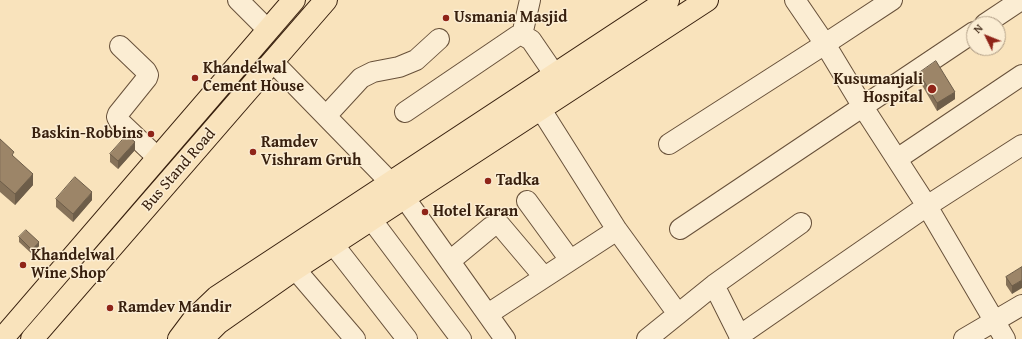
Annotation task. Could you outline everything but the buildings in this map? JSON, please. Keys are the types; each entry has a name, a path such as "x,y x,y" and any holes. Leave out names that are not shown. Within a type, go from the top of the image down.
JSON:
{"main road":[{"name":"Bus Stand Road","path":"2,339 294,0"},
{"name":"Bus Stand Road","path":"32,339 326,0"},
{"path":"186,338 218,323 295,269 371,219 398,190 555,75 668,0"},
{"path":"186,338 194,319 217,297 540,108 708,0"}],"street":[{"path":"238,0 268,30"},
{"path":"522,35 530,0"},
{"path":"795,0 825,44 863,107 927,206 1005,339"},
{"path":"669,144 892,0"},
{"path":"997,16 1021,0"},
{"path":"405,112 517,36 522,35 530,40 555,75"},
{"path":"680,229 966,37"},
{"path":"326,116 361,78 373,72 399,67 416,60 439,39"},
{"path":"120,46 148,75 117,117 119,121 158,158"},
{"path":"273,62 398,190 505,339"},
{"path":"897,159 1022,75"},
{"path":"540,108 617,230 678,314"},
{"path":"714,285 740,337 927,206 1022,145"},
{"path":"527,201 570,260"},
{"path":"371,219 461,339"},
{"path":"647,339 714,285 801,223"},
{"path":"450,261 491,227 500,225 544,277"},
{"path":"488,314 617,230"},
{"path":"333,244 407,339"},
{"path":"295,269 355,339"},
{"path":"964,339 1022,305"}],"place":[{"name":"Usmania Masjid","path":"446,18"},
{"name":"Khandelwal Cement House","path":"195,78"},
{"name":"Kusumanjali Hospital","path":"932,89"},
{"name":"Baskin-Robbins","path":"151,134"},
{"name":"Ramdev Vishram Gruh","path":"253,152"},
{"name":"Tadka","path":"488,181"},
{"name":"Hotel Karan","path":"425,212"},
{"name":"Khandelwal Wine Shop","path":"23,265"},
{"name":"Ramdev Mandir","path":"110,308"}]}
